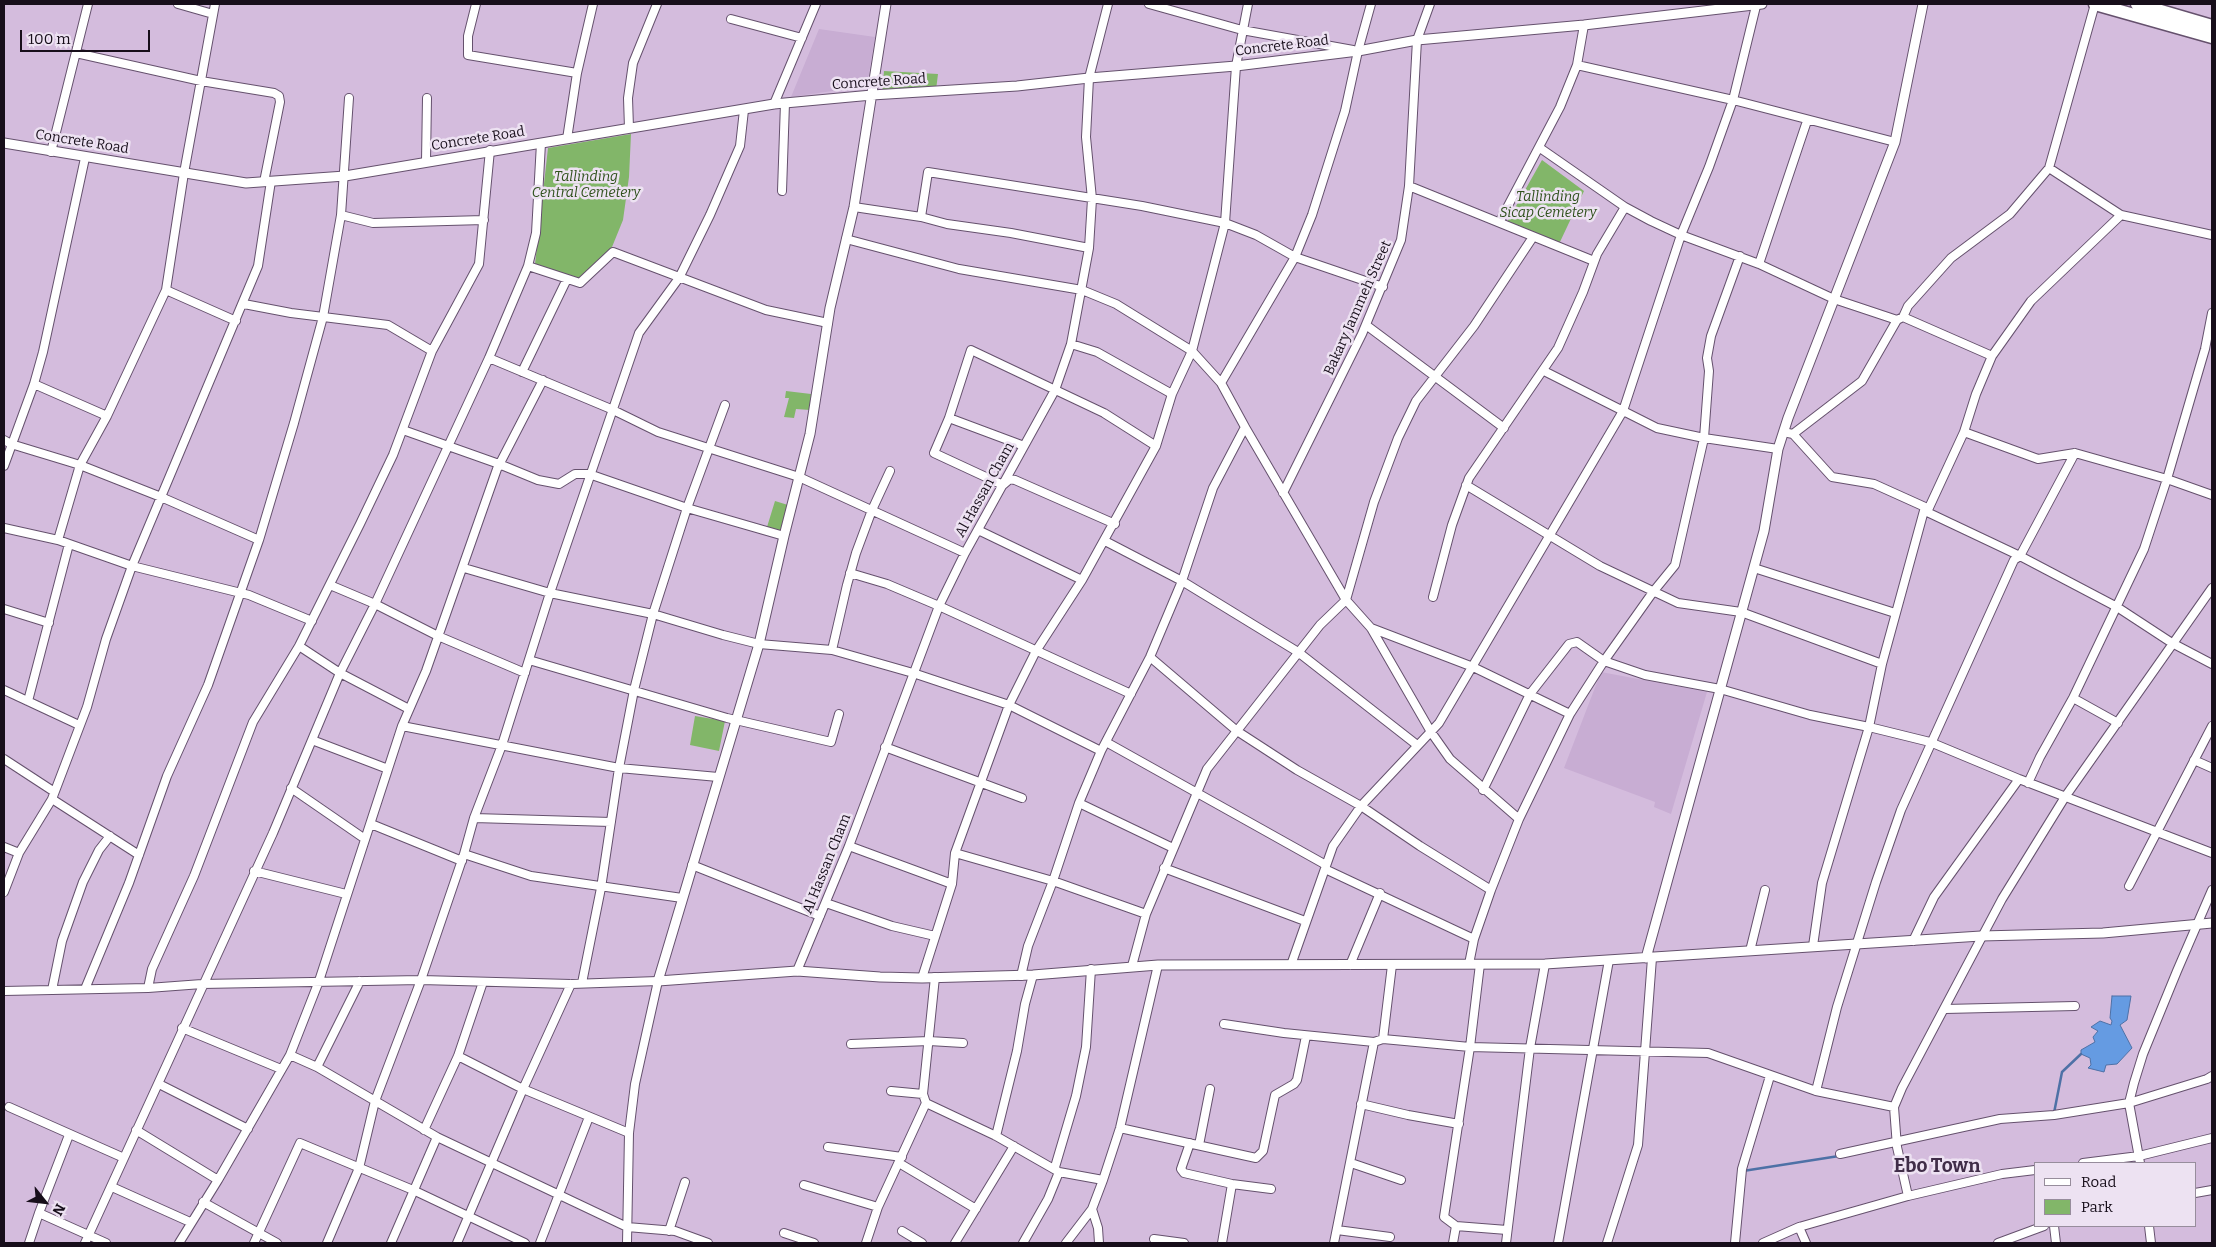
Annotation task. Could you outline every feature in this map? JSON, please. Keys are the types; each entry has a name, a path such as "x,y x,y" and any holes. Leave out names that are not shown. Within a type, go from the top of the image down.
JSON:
{"highway":[{"path":"2095,4 2211,33"},
{"path":"2137,4 2211,33"}],"street":[{"path":"51,152 88,4"},
{"path":"178,4 213,14"},
{"path":"58,540 80,465 107,416 166,290 184,173 215,4"},
{"path":"476,4 468,36 468,55 577,73"},
{"path":"567,140 577,73 593,4"},
{"path":"629,128 628,98 633,63 657,4"},
{"path":"774,104 816,4"},
{"path":"627,1243 629,1133 635,1084 658,981 759,644 810,434 828,323 854,207 886,4"},
{"name":"Al Hassan Cham","path":"797,970 850,846 885,747 939,606 965,553 1055,390 1071,344 1089,248 1092,199 1086,137 1089,78 1108,4"},
{"path":"1149,4 1242,30 1358,51"},
{"path":"922,978 952,884 955,853 1009,705 1036,651 1082,580 1115,524 1156,446 1172,394 1192,351 1225,223 1236,66 1248,4"},
{"path":"1221,383 1295,256 1312,215 1345,111 1358,51 1371,4"},
{"name":"Bakary Jammeh Street","path":"1283,492 1366,325 1401,240 1409,186 1417,40 1430,4"},
{"path":"1607,1243 1638,1145 1649,958 1764,531 1778,449 1895,142 1923,4"},
{"path":"1792,434 1862,381 1908,306 1951,258 2010,214 2049,168 2095,4"},
{"path":"1291,965 1333,846 1361,806 1439,722 1550,538 1623,411 1681,235 1709,167 1732,100 1759,5"},
{"name":"Concrete Road","path":"4,143 85,158 246,183 268,182 344,176 490,150 567,140 774,104 872,95 1017,86 1236,66 1358,51 1417,40 1584,25 1759,5"},
{"path":"731,19 802,38"},
{"path":"1500,221 1560,107 1577,65 1584,25"},
{"path":"4,892 20,852 52,795 87,707 106,639 132,566 244,304 258,266 280,102 279,96 274,93 201,81 76,53"},
{"path":"1577,65 1732,100 1807,121 1895,142"},
{"path":"85,988 139,855 167,776 208,685 259,540 323,317 341,215 349,98"},
{"path":"426,161 427,98"},
{"path":"782,191 784,104"},
{"path":"327,1243 358,1168 375,1101 421,980 463,857 474,818 502,745 589,474 638,333 679,278 710,215 740,146 744,110"},
{"path":"1760,264 1807,121"},
{"path":"85,1243 159,1084 182,1028 291,788 340,673 375,604 490,358 528,266 536,233 541,143"},
{"path":"1540,148 1625,207 1681,235 1760,264 1834,299 1900,318 1992,356"},
{"path":"148,988 152,969 197,868 253,722 299,646 330,585 389,464 432,351 479,264 490,150"},
{"path":"4,466 34,384 85,158"},
{"path":"2049,168 2121,215 2212,235"},
{"path":"921,217 928,172 1142,206 1225,223 1295,256 1383,287"},
{"path":"1409,186 1594,260"},
{"path":"854,207 921,217 947,224 1012,233 1089,248"},
{"path":"1433,597 1452,525 1466,486 1544,372 1558,348 1583,292 1594,260 1625,207"},
{"path":"341,215 373,223 484,220"},
{"path":"1814,946 1822,883 1869,727 1895,613 1926,510 1964,432 1976,394 1992,356 2030,301 2121,215"},
{"path":"1132,966 1146,914 1207,769 1320,625 1346,600 1374,502 1398,438 1416,401 1474,326 1534,236"},
{"path":"846,239 960,269 1082,290 1116,304 1192,351 1221,383 1244,427 1346,600 1371,628 1431,732 1450,759 1483,790 1519,819"},
{"path":"528,266 580,283 613,252 766,310 828,323"},
{"path":"1470,964 1474,939 1519,819 1570,714 1604,661 1653,592 1675,565 1704,438 1709,371 1707,358 1711,336 1740,256"},
{"path":"522,372 567,279"},
{"path":"166,290 236,321"},
{"path":"244,304 291,313 388,325 432,351"},
{"path":"2028,783 2040,757 2073,698 2144,548 2209,351 2212,313"},
{"path":"1366,325 1504,428"},
{"path":"1071,344 1097,352 1172,394"},
{"path":"1115,524 1015,480 1010,479 1003,485 934,453 949,418 971,350 1104,413 1156,446"},
{"path":"490,358 611,409 658,432 799,477 965,553"},
{"path":"1544,372 1657,428 1704,438 1778,449"},
{"path":"179,1243 190,1222 218,1180 290,1055 319,981 402,726 464,568 499,464 543,380"},
{"path":"34,384 107,416"},
{"path":"582,983 601,888 619,768 634,690 653,614 687,508 725,405"},
{"path":"949,418 1024,446"},
{"path":"1021,976 1028,946 1053,881 1079,803 1101,751 1150,657 1182,581 1213,488 1244,427"},
{"path":"402,430 448,445 538,480 559,484 575,474 589,474 687,508 784,536"},
{"path":"1783,432 1792,434 1832,477 1874,484 2020,556 2117,607 2172,643 2212,664"},
{"path":"1964,432 2038,459 2075,453 2167,479 2212,495"},
{"path":"4,440 11,444 80,465 161,497 259,540"},
{"path":"1816,1091 1837,1007 1876,882 1901,810 1930,742 2014,560 2020,556 2075,453"},
{"path":"832,650 850,574 872,510 890,471"},
{"path":"1466,486 1550,538 1600,566 1678,603 1741,612 1882,664"},
{"path":"4,528 58,540 132,566 258,598 312,621"},
{"path":"978,530 1082,580"},
{"path":"1105,541 1182,581 1298,652 1417,745"},
{"path":"28,700 69,544"},
{"path":"464,568 550,593 653,614 759,644 832,650 913,673 1009,705 1101,751"},
{"path":"1754,568 1895,613"},
{"path":"850,574 887,584 939,606 1131,694"},
{"path":"330,585 375,604 438,636 524,672"},
{"path":"1908,1196 1897,1142 1894,1107 1981,936 2065,797 2172,643 2209,599 2212,588"},
{"path":"4,609 49,623"},
{"path":"1371,628 1473,667 1570,714"},
{"path":"1483,790 1530,694 1568,644 1577,642 1604,661 1645,675 1720,689 1810,715 1930,742 2019,780 2212,853"},
{"path":"299,646 340,673 409,709"},
{"path":"1150,657 1237,731 1297,770 1361,806 1420,846 1491,890"},
{"path":"528,660 727,718 831,742 838,714"},
{"path":"4,690 79,725"},
{"path":"2073,698 2118,723"},
{"path":"402,726 619,768 718,776"},
{"path":"2129,886 2212,726"},
{"path":"312,740 388,770"},
{"path":"1106,742 1326,867 1474,939"},
{"path":"885,747 980,784 1022,798"},
{"path":"4,759 52,795 139,855"},
{"path":"2194,760 2212,768"},
{"path":"1913,941 1934,897 2019,780"},
{"path":"291,788 365,839"},
{"path":"1079,803 1173,848"},
{"path":"474,818 611,822"},
{"path":"371,824 463,857 531,876 601,888 682,898"},
{"path":"52,990 62,941 83,882 99,850 110,836"},
{"path":"850,846 952,884"},
{"path":"4,847 20,852"},
{"path":"955,853 1053,881 1146,914"},
{"path":"692,865 820,916"},
{"path":"1164,868 1305,921"},
{"path":"254,871 346,894"},
{"path":"1750,951 1766,890"},
{"path":"2139,1160 2129,1103 2142,1054 2212,890"},
{"path":"1350,965 1380,893"},
{"path":"826,903 892,926 936,936"},
{"path":"4,991 148,988 202,984 319,981 421,980 571,984 658,981 797,970 880,977 922,978 1021,976 1158,965 1392,966 1545,964 1981,936 2104,934 2212,923"},
{"path":"1558,1243 1609,960"},
{"path":"1480,964 1470,1048 1444,1216 1456,1226 1507,1230"},
{"path":"1506,1243 1530,1048 1545,964"},
{"path":"1066,1243 1092,1209 1103,1180 1120,1128 1158,965"},
{"path":"1383,1039 1392,966"},
{"path":"1022,1243 1048,1199 1076,1096 1086,1047 1091,969"},
{"path":"996,1136 1033,975"},
{"path":"866,1243 878,1207 926,1103 923,1094 935,977"},
{"path":"317,1067 360,982"},
{"path":"424,1130 458,1056 483,982"},
{"path":"457,1243 523,1089 571,984"},
{"path":"1945,1009 2075,1006"},
{"path":"1224,1024 1306,1036 1374,1042 1383,1039 1470,1048 1645,1050 1708,1053 1816,1091 1894,1107"},
{"path":"182,1028 281,1070"},
{"path":"1120,1128 1256,1158 1263,1151 1275,1095 1294,1084 1297,1080 1306,1036"},
{"path":"852,1044 929,1041 964,1043"},
{"path":"1334,1243 1374,1042"},
{"path":"290,1055 317,1067 437,1137 627,1227 669,1231 708,1243"},
{"path":"458,1056 523,1089 629,1133"},
{"path":"1735,1243 1742,1169 1770,1076"},
{"path":"1840,1154 2000,1119 2054,1115 2129,1103 2207,1080 2212,1076"},
{"path":"159,1084 248,1128"},
{"path":"1199,1146 1210,1088"},
{"path":"891,1091 923,1094"},
{"path":"926,1103 996,1136 1057,1169 1103,1180"},
{"path":"1361,1104 1459,1124"},
{"path":"9,1107 124,1158"},
{"path":"540,1243 589,1117"},
{"path":"136,1130 218,1180"},
{"path":"29,1243 69,1134"},
{"path":"391,1243 437,1137"},
{"path":"2102,1162 2139,1160 2212,1138"},
{"path":"254,1243 300,1143 413,1190 525,1243"},
{"path":"1190,1143 1182,1171 1186,1174 1232,1184 1270,1189"},
{"path":"955,1243 1014,1146"},
{"path":"828,1147 900,1160 976,1209"},
{"path":"1351,1163 1401,1180"},
{"path":"1763,1243 1799,1227 1908,1196 2002,1174 2034,1170"},
{"path":"669,1231 685,1182"},
{"path":"1222,1243 1232,1184"},
{"path":"804,1185 878,1207"},
{"path":"112,1186 190,1222"},
{"path":"2196,1193 2212,1190"},
{"path":"203,1202 277,1243"},
{"path":"1092,1209 1098,1228 1098,1243"},
{"path":"39,1213 106,1243"},
{"path":"1453,1243 1456,1226"},
{"path":"1799,1227 1806,1243"},
{"path":"1998,1243 2041,1227"},
{"path":"2054,1227 2056,1243"},
{"path":"2148,1227 2151,1243"},
{"path":"1337,1230 1390,1237"},
{"path":"902,1231 922,1243"},
{"path":"784,1233 814,1243"},
{"path":"1154,1239 1184,1243"}],"shaded area":[{"path":"819,29 875,37 867,86 791,97"},
{"path":"1601,672 1707,692 1671,814 1654,807 1655,802 1564,768"}],"green space":[{"path":"884,71 938,74 936,90 882,95"},
{"name":"Tallinding Central Cemetery","path":"631,134 629,177 623,220 612,247 580,280 535,264 548,148"},
{"name":"Tallinding Sicap Cemetery","path":"1542,160 1584,191 1559,244 1507,222"},
{"path":"786,391 811,394 810,410 796,409 794,418 784,417 789,398 785,398"},
{"path":"775,501 788,505 780,531 767,527"},
{"path":"695,716 725,721 719,751 690,745"}],"water":[{"path":"2112,996 2131,996 2127,1020 2120,1025 2132,1048 2117,1064 2106,1065 2104,1072 2088,1068 2091,1065 2090,1058 2081,1054 2081,1050 2095,1042 2093,1037 2098,1031 2091,1027 2100,1021 2111,1025"}],"waterway":[{"path":"2054,1113 2062,1072 2081,1054"},
{"path":"1743,1171 1839,1156"}],"district":[{"name":"Ebo Town","path":"1937,1167"}]}
